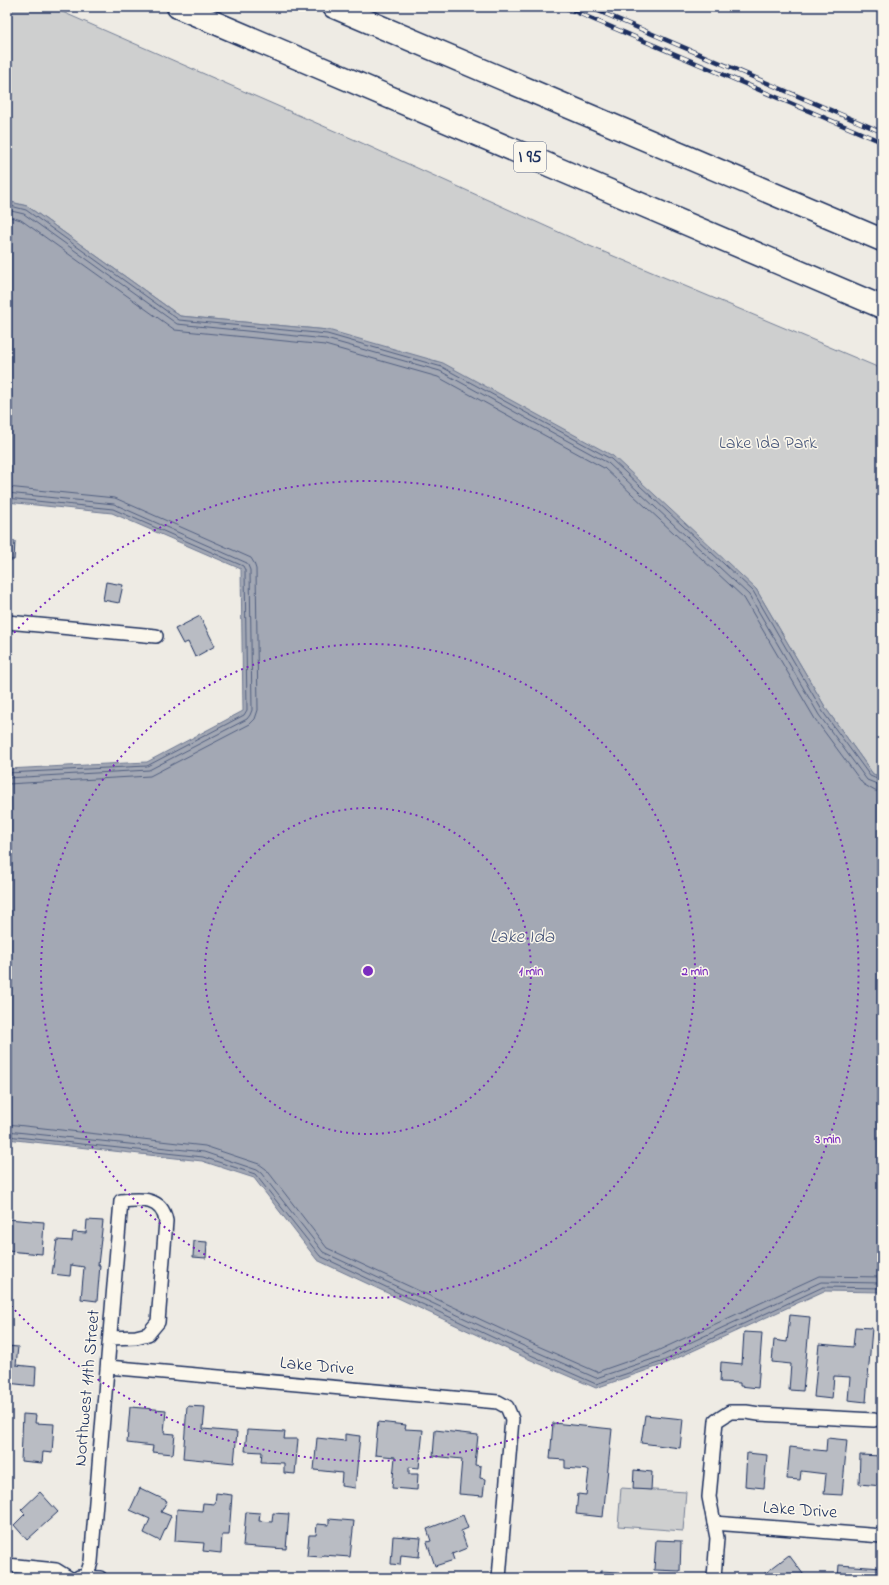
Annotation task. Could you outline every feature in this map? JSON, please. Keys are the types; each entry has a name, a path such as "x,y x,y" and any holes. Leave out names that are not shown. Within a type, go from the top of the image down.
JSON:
{"highway":[{"name":"I 95","path":"178,7 882,307"},
{"path":"334,7 882,240"}],"street":[{"path":"7,622 156,636"},
{"name":"Northwest 11th Street","path":"82,1578 91,1562 121,1201 146,1200 156,1203 165,1212 166,1221 158,1322 148,1334 136,1337 110,1338"},
{"name":"Lake Drive","path":"108,1367 498,1402 507,1406 512,1419 499,1578"},
{"path":"714,1578 718,1538 710,1497 716,1421 730,1412 874,1420"},
{"name":"Lake Drive","path":"714,1523 882,1536"},
{"path":"7,1565 56,1570 69,1578"},
{"path":"82,1578 100,1578"}],"green space":[{"name":"Lake Ida Park","path":"7,7 51,7 353,139 585,244 882,369 882,777 873,774 827,710 756,589 328,330 180,316 27,206 7,201"},
{"path":"621,1488 686,1492 683,1531 618,1526"}],"water":[{"name":"Lake Ida","path":"7,201 27,206 180,316 328,330 443,363 613,456 756,589 827,710 873,774 882,777 882,1292 824,1291 662,1365 596,1388 524,1357 317,1260 254,1178 202,1161 7,1139 7,769 147,762 243,711 241,569 112,513 7,502"}],"building":[{"path":"7,540 15,541 14,560 7,560"},
{"path":"106,582 123,585 119,603 103,600"},
{"path":"200,616 215,646 195,657 188,642 183,644 175,629"},
{"path":"7,1219 44,1222 42,1254 7,1251"},
{"path":"87,1220 103,1221 98,1265 100,1265 97,1301 81,1299 84,1267 71,1265 70,1276 52,1274 57,1240 72,1241 73,1232 86,1233"},
{"path":"194,1241 207,1242 206,1258 193,1257"},
{"path":"790,1315 810,1317 803,1391 789,1390 791,1364 772,1362 774,1340 787,1342"},
{"path":"855,1327 872,1328 866,1402 848,1400 850,1377 834,1376 832,1399 814,1397 819,1344 853,1347"},
{"path":"744,1332 762,1333 758,1388 740,1386 740,1383 720,1382 721,1362 742,1364"},
{"path":"7,1346 18,1347 16,1365 36,1367 35,1386 7,1383"},
{"path":"187,1406 205,1407 203,1429 237,1432 234,1463 183,1458"},
{"path":"130,1407 166,1410 164,1433 175,1434 173,1454 152,1452 153,1446 127,1443"},
{"path":"23,1414 36,1415 35,1423 54,1424 52,1453 43,1452 42,1463 21,1461"},
{"path":"645,1415 683,1419 680,1448 641,1443"},
{"path":"378,1422 406,1425 405,1429 423,1430 419,1468 409,1467 409,1474 418,1474 417,1490 392,1488 395,1457 375,1455"},
{"path":"553,1423 612,1429 603,1517 576,1514 578,1494 586,1495 589,1470 565,1468 565,1460 550,1459"},
{"path":"247,1430 285,1432 284,1439 298,1439 295,1474 284,1473 284,1463 261,1462 262,1452 245,1451"},
{"path":"435,1430 478,1435 475,1465 481,1466 480,1478 485,1479 483,1496 459,1494 462,1459 433,1456"},
{"path":"345,1434 360,1436 355,1488 341,1486 342,1473 314,1470 317,1438 345,1441"},
{"path":"827,1438 847,1440 842,1495 824,1494 826,1474 801,1471 800,1480 787,1479 790,1447 826,1451"},
{"path":"747,1453 767,1455 764,1488 745,1486"},
{"path":"860,1455 882,1456 882,1486 859,1484"},
{"path":"634,1470 652,1472 651,1490 633,1489"},
{"path":"140,1488 167,1501 161,1512 171,1516 160,1541 144,1533 150,1519 130,1510"},
{"path":"40,1492 58,1512 27,1540 14,1525 25,1514 21,1510"},
{"path":"216,1493 232,1495 229,1535 222,1535 221,1553 203,1551 204,1543 175,1541 177,1509 202,1511 203,1503 215,1504"},
{"path":"246,1512 260,1513 259,1521 272,1522 273,1513 289,1514 286,1549 243,1546"},
{"path":"463,1515 468,1528 461,1531 467,1548 452,1554 454,1560 435,1566 427,1542 431,1541 427,1529"},
{"path":"329,1519 354,1521 350,1557 323,1555 322,1557 307,1556 309,1535 316,1535 317,1524 329,1525"},
{"path":"393,1536 421,1538 419,1557 401,1555 400,1565 391,1564"},
{"path":"656,1540 681,1541 680,1571 654,1570"},
{"path":"789,1555 806,1578 759,1578"},
{"path":"839,1565 882,1568 882,1578 838,1578"},
{"path":"600,1571 620,1572 619,1577 625,1578 600,1578"}],"railway":[{"path":"564,7 882,142"},
{"path":"589,7 882,132"}]}
